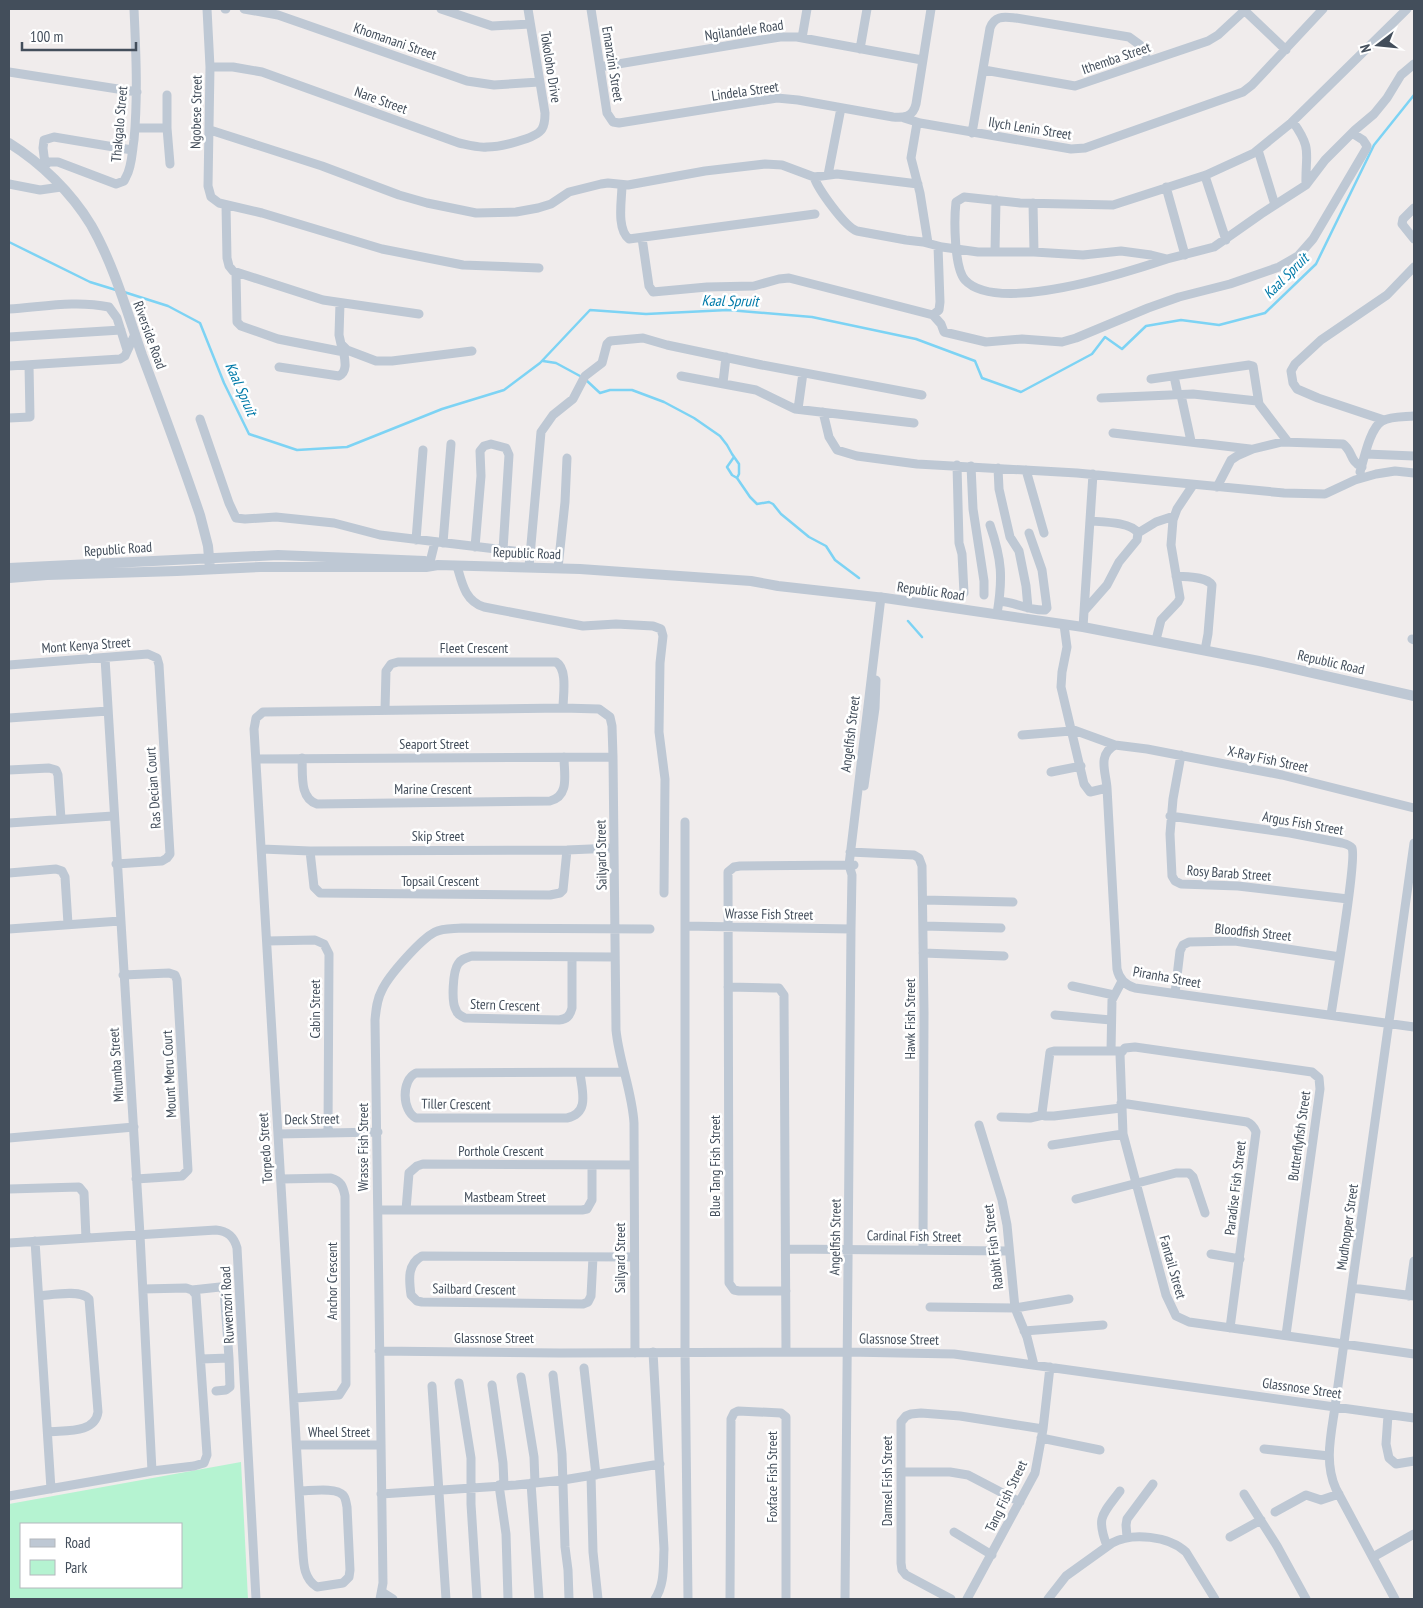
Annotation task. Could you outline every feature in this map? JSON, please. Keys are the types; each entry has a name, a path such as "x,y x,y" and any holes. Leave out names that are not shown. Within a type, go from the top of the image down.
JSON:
{"street":[{"name":"Thakgalo Street","path":"44,166 53,161 58,162 116,184 124,181 126,178 135,128 137,92 134,9"},
{"name":"Ngobese Street","path":"207,9 210,67 208,191 211,198 226,205"},
{"name":"Khomanani Street","path":"244,9 278,15 467,81 494,86 539,82"},
{"path":"441,9 492,26 530,24"},
{"name":"Tokoloho Drive","path":"528,9 545,113 542,130"},
{"name":"Emanzini Street","path":"591,9 607,112 613,122"},
{"path":"802,38 807,9"},
{"path":"860,49 867,9"},
{"path":"907,116 915,107 931,9"},
{"name":"Ilych Lenin Street","path":"1148,61 1140,45 1129,37 1002,17 995,20 991,26 972,133 1071,150 1085,148 1243,92 1286,50 1323,9"},
{"path":"1407,9 1293,122 1258,150 1205,176 1111,205 1033,203 964,197 957,201 955,206 956,250 961,274 966,282 992,292 1004,294 1033,292 1070,286 1214,247 1306,185 1325,160 1374,114 1388,98 1400,75 1414,64"},
{"path":"1244,10 1286,50"},
{"name":"Ithemba Street","path":"984,70 1072,86 1095,80 1213,38 1244,10"},
{"name":"Ngilandele Road","path":"600,67 772,38 802,38 922,60"},
{"name":"Nare Street","path":"210,67 233,67 262,72 472,146 485,148 508,144 535,135 542,130"},
{"path":"9,72 137,92"},
{"path":"167,95 170,164"},
{"name":"Lindela Street","path":"613,122 623,123 777,98 893,117 907,116 917,123 972,133"},
{"path":"828,175 841,108"},
{"path":"1293,122 1303,138 1307,149 1306,185"},
{"path":"917,123 911,158 918,184 928,243"},
{"path":"135,128 168,128"},
{"path":"210,130 322,166 400,195 427,203 476,213 493,214 545,207 576,190 608,183 635,184 713,170 776,164 814,177 828,175 918,184"},
{"path":"642,238 649,286 653,292 759,285 785,278 933,315 946,333 992,342 1022,339 1062,342 1179,297 1230,284 1279,266 1298,256 1313,239 1368,146 1366,142 1352,133"},
{"path":"44,166 44,140 54,136 132,150"},
{"name":"Riverside Road","path":"9,143 44,166 90,224 98,238 117,285 200,515 210,570"},
{"path":"1258,150 1275,205"},
{"path":"1205,176 1226,240"},
{"path":"814,177 824,196 852,229 956,250 1083,255 1121,251 1167,259"},
{"path":"9,184 40,190 62,187"},
{"path":"622,185 621,221 625,236 629,239 815,214"},
{"path":"1166,187 1185,255"},
{"path":"995,252 996,200"},
{"path":"1033,203 1034,252"},
{"path":"419,314 340,304 236,273 230,269 227,258 226,205 262,213 382,249 428,259 478,267 539,268"},
{"path":"1414,208 1402,224 1414,239"},
{"path":"933,315 939,310 940,302 938,246"},
{"path":"236,273 238,322 241,326 278,338 344,350 383,362 472,351"},
{"path":"1412,273 1382,298 1321,340 1290,370 1292,383 1297,389 1318,398 1384,420 1414,416"},
{"path":"9,309 65,304 109,307 114,312 122,330 127,350"},
{"path":"279,367 339,376 343,374 345,371 344,350 339,335 340,304"},
{"path":"9,337 122,330"},
{"path":"9,366 120,359 125,356 135,334"},
{"path":"529,567 541,432 553,415 574,400 584,376 602,363 608,342 618,339 642,338 666,345 803,373 922,395"},
{"path":"723,384 726,357"},
{"path":"9,418 30,417 29,365"},
{"path":"1151,379 1252,366 1255,372 1258,401 1264,413 1288,442"},
{"path":"798,409 803,373"},
{"path":"681,376 756,390 798,409 914,423"},
{"path":"1174,376 1191,441"},
{"path":"1101,398 1199,394 1258,401"},
{"path":"823,412 829,437 837,450 857,456 918,464 1093,474 1193,485 1284,493 1320,494 1335,490 1357,479 1392,471 1414,473"},
{"path":"200,420 236,518 276,517 334,523 366,533 530,553"},
{"path":"1357,479 1373,432 1384,420"},
{"path":"1113,433 1253,449"},
{"path":"1217,487 1231,460 1253,449 1273,443 1343,444 1348,448 1354,462 1362,467"},
{"path":"434,564 439,543 451,444"},
{"path":"474,547 481,476 480,452 484,446 491,444 506,448 509,455 503,550"},
{"path":"416,540 422,450"},
{"path":"1366,454 1414,456"},
{"path":"558,568 565,502 566,458"},
{"path":"957,465 959,543 964,593"},
{"path":"970,466 973,508 984,581 984,596"},
{"path":"998,468 999,489 1010,537 1019,551 1028,608"},
{"path":"1026,470 1044,534"},
{"path":"1083,627 1093,474"},
{"path":"1156,640 1161,620 1180,598 1171,543 1174,516 1193,485"},
{"path":"1138,533 1156,522 1174,516"},
{"path":"1085,610 1107,585 1119,562 1137,540 1138,533 1135,529 1128,526 1090,521"},
{"path":"990,525 996,544 1002,582 997,614"},
{"path":"999,601 1044,611 1048,607 1042,570 1029,533"},
{"name":"Republic Road","path":"9,568 209,558 301,556 409,560 456,566 558,568 751,581 778,586 883,597 1083,627 1205,650 1414,696"},
{"name":"Republic Road","path":"9,578 260,567 426,567 434,564"},
{"path":"456,566 466,594 476,605 583,626 616,624 653,626 660,629 663,636 660,663 659,732 665,780 664,894"},
{"path":"1176,576 1193,576 1208,581 1212,585 1212,600 1205,650"},
{"name":"Angelfish Street","path":"845,1599 852,865 875,708 877,656 883,597"},
{"path":"1064,625 1067,652 1061,679 1084,784 1088,791 1093,792 1107,788"},
{"name":"Mont Kenya Street","path":"9,665 152,655 157,658 159,665"},
{"name":"Mitumba Street","path":"105,658 113,816 134,1127 152,1471"},
{"name":"Fleet Crescent","path":"385,710 386,670 391,664 398,662 556,662 560,664 564,671 563,708"},
{"name":"Ras Decian Court","path":"116,864 164,860 170,854 159,665"},
{"name":"Sailyard Street","path":"255,720 260,713 266,711 563,708 599,709 607,713 612,720 616,1030 633,1112 635,1353"},
{"path":"9,718 108,711"},
{"name":"Torpedo Street","path":"255,720 254,729 295,1398 296,1445 305,1573 308,1579 317,1587 336,1585 347,1580 350,1570 347,1507 343,1495 338,1492 300,1491"},
{"path":"1022,735 1071,730"},
{"name":"X-Ray Fish Street","path":"1071,730 1115,745 1181,755 1282,775 1414,808"},
{"name":"Piranha Street","path":"1115,745 1109,749 1104,757 1117,969 1122,981 1135,988 1414,1027"},
{"name":"Rosy Barab Street","path":"1181,755 1170,816 1170,865 1173,878 1178,883 1238,886 1348,899"},
{"name":"Seaport Street","path":"256,759 613,757"},
{"name":"Marine Crescent","path":"302,758 304,792 308,799 317,804 556,800 565,788 564,758"},
{"path":"1051,772 1081,766"},
{"path":"9,770 49,768 56,770 61,820"},
{"path":"9,823 113,816"},
{"name":"Argus Fish Street","path":"1170,816 1290,833 1349,845 1353,851 1348,899 1331,1015"},
{"path":"685,822 685,1351 688,1599"},
{"name":"Mudhopper Street","path":"1395,1599 1339,1494 1330,1472 1329,1456 1334,1407 1389,1023 1412,877 1414,843"},
{"name":"Skip Street","path":"262,849 310,851 567,850 614,848"},
{"name":"Topsail Crescent","path":"310,851 312,879 316,891 320,894 550,895 560,893 563,890 567,850"},
{"name":"Hawk Fish Street","path":"853,852 914,854 921,861 922,866 923,1250"},
{"name":"Blue Tang Fish Street","path":"786,1291 739,1291 734,1290 729,1283 728,872 734,867 852,865"},
{"path":"9,872 54,869 62,871 65,877 68,924"},
{"path":"923,900 1013,902"},
{"path":"9,929 120,921"},
{"name":"Wrasse Fish Street","path":"685,926 851,930"},
{"path":"923,926 1000,928"},
{"name":"Wrasse Fish Street","path":"381,1596 378,1132 375,1020 378,999 386,983 401,965 428,937 441,930 451,928 650,929"},
{"name":"Cabin Street","path":"267,941 316,940 324,944 328,954 328,1132"},
{"name":"Bloodfish Street","path":"1175,993 1180,951 1183,945 1189,942 1235,941 1340,957"},
{"path":"923,953 1004,956"},
{"name":"Stern Crescent","path":"572,957 572,1008 571,1014 566,1019 464,1018 456,1010 454,1003 454,973 456,966 465,958 472,956 614,957"},
{"name":"Mount Meru Court","path":"124,975 168,973 174,974 177,980 188,1170 182,1176 136,1179"},
{"path":"1111,1051 1111,1020 1114,995 1122,981"},
{"path":"1072,986 1114,995"},
{"path":"728,987 779,988 784,995 786,1352"},
{"path":"1055,1015 1111,1020"},
{"name":"Butterflyfish Street","path":"1123,1049 1135,1047 1312,1072 1319,1078 1320,1088 1286,1335"},
{"path":"1042,1115 1050,1052 1111,1051 1123,1049"},
{"name":"Fantail Street","path":"1123,1049 1120,1066 1123,1134 1166,1295 1173,1312 1179,1319 1414,1354"},
{"name":"Tiller Crescent","path":"580,1073 583,1107 577,1114 567,1118 416,1118 410,1114 405,1090 408,1079 416,1073 624,1072"},
{"path":"1001,1117 1030,1118 1042,1115 1054,1116 1121,1105"},
{"name":"Paradise Fish Street","path":"1121,1105 1247,1122 1253,1126 1256,1132 1230,1328"},
{"name":"Rabbit Fish Street","path":"979,1125 1002,1200 1015,1308 1034,1365"},
{"path":"9,1138 134,1127"},
{"name":"Deck Street","path":"278,1134 378,1132"},
{"path":"1052,1145 1123,1134"},
{"name":"Mastbeam Street","path":"378,1210 587,1209 592,1200 592,1165"},
{"name":"Porthole Crescent","path":"406,1210 409,1173 417,1166 634,1165"},
{"path":"1076,1199 1136,1182 1176,1173 1188,1173 1193,1177 1205,1213"},
{"name":"Anchor Crescent","path":"281,1179 331,1178 339,1181 344,1187 345,1196 346,1384 340,1395 295,1398"},
{"path":"9,1189 79,1187 84,1193 86,1238"},
{"name":"Ruwenzori Road","path":"9,1243 220,1230 230,1235 236,1244 256,1599"},
{"path":"35,1241 51,1489"},
{"path":"786,1249 848,1248"},
{"name":"Cardinal Fish Street","path":"848,1248 1009,1251"},
{"path":"1211,1254 1240,1259"},
{"name":"Sailbard Crescent","path":"593,1257 590,1296 588,1302 583,1304 422,1302 417,1301 411,1295 410,1273 412,1264 422,1256 634,1257"},
{"path":"1352,1288 1412,1296 1414,1261"},
{"path":"143,1289 186,1288 192,1290 220,1287 224,1290 230,1387 226,1390 216,1391"},
{"path":"9,1496 204,1463 207,1455 197,1299 192,1290"},
{"path":"39,1296 79,1294 89,1299 98,1412 95,1422 89,1427 48,1432"},
{"path":"930,1307 1015,1308 1069,1299"},
{"path":"1024,1331 1103,1325"},
{"name":"Glassnose Street","path":"379,1351 635,1353 685,1351 954,1354 1414,1418"},
{"path":"654,1352 664,1549 663,1579 659,1594 655,1599"},
{"path":"201,1359 229,1358"},
{"name":"Tang Fish Street","path":"967,1599 1035,1473 1042,1434 1050,1366"},
{"path":"584,1368 593,1475 593,1552 598,1599"},
{"path":"553,1375 562,1454 569,1599"},
{"path":"521,1377 534,1457 533,1483 539,1599"},
{"path":"459,1383 471,1458 477,1599"},
{"path":"492,1385 503,1463 501,1485 508,1599"},
{"path":"432,1386 446,1599"},
{"name":"Foxface Fish Street","path":"730,1599 731,1419 734,1412 738,1411 781,1413 786,1417 786,1599"},
{"name":"Damsel Fish Street","path":"951,1599 906,1575 902,1570 901,1422 906,1416 911,1414 960,1416 1042,1434"},
{"path":"1388,1415 1386,1444 1389,1458 1396,1464 1414,1461"},
{"path":"1042,1434 1100,1450"},
{"name":"Wheel Street","path":"296,1445 381,1446"},
{"path":"1264,1449 1329,1456"},
{"path":"381,1494 563,1480 660,1464"},
{"path":"900,1472 950,1472 968,1475 1020,1502"},
{"path":"1127,1537 1127,1519 1153,1484"},
{"path":"1107,1546 1102,1532 1101,1520 1103,1514 1120,1491"},
{"path":"1244,1494 1306,1599"},
{"path":"1275,1512 1306,1495 1321,1500 1339,1494"},
{"path":"1230,1537 1261,1520"},
{"path":"954,1532 992,1555"},
{"path":"1373,1557 1414,1534"},
{"path":"1048,1599 1066,1576 1107,1546 1120,1539 1138,1536 1168,1541 1180,1546 1186,1552 1212,1599"},
{"path":"381,1596 393,1599"}],"green space":[{"path":"241,1462 248,1599 9,1599 9,1504"}],"waterway":[{"name":"Kaal Spruit","path":"124,292 168,306 200,323 224,383 249,434 297,450 347,447 442,409 504,390 540,363 590,310 646,314 728,310 812,317 916,339 975,361 982,378 1021,392 1092,354 1105,337 1122,349 1146,326 1181,320 1219,325 1265,313 1316,264 1374,145 1414,95"},
{"name":"Kaal Spruit","path":"9,242 90,282 116,290"},
{"path":"543,361 556,363 580,376"},
{"path":"586,380 600,393 610,390 632,390 664,402 694,418 720,436 739,464 737,478 750,497 757,504 769,502 773,504 781,514 809,537 826,546 835,560 859,578"},
{"path":"734,457 727,467 732,475 737,478"},
{"path":"908,621 922,637"}]}
